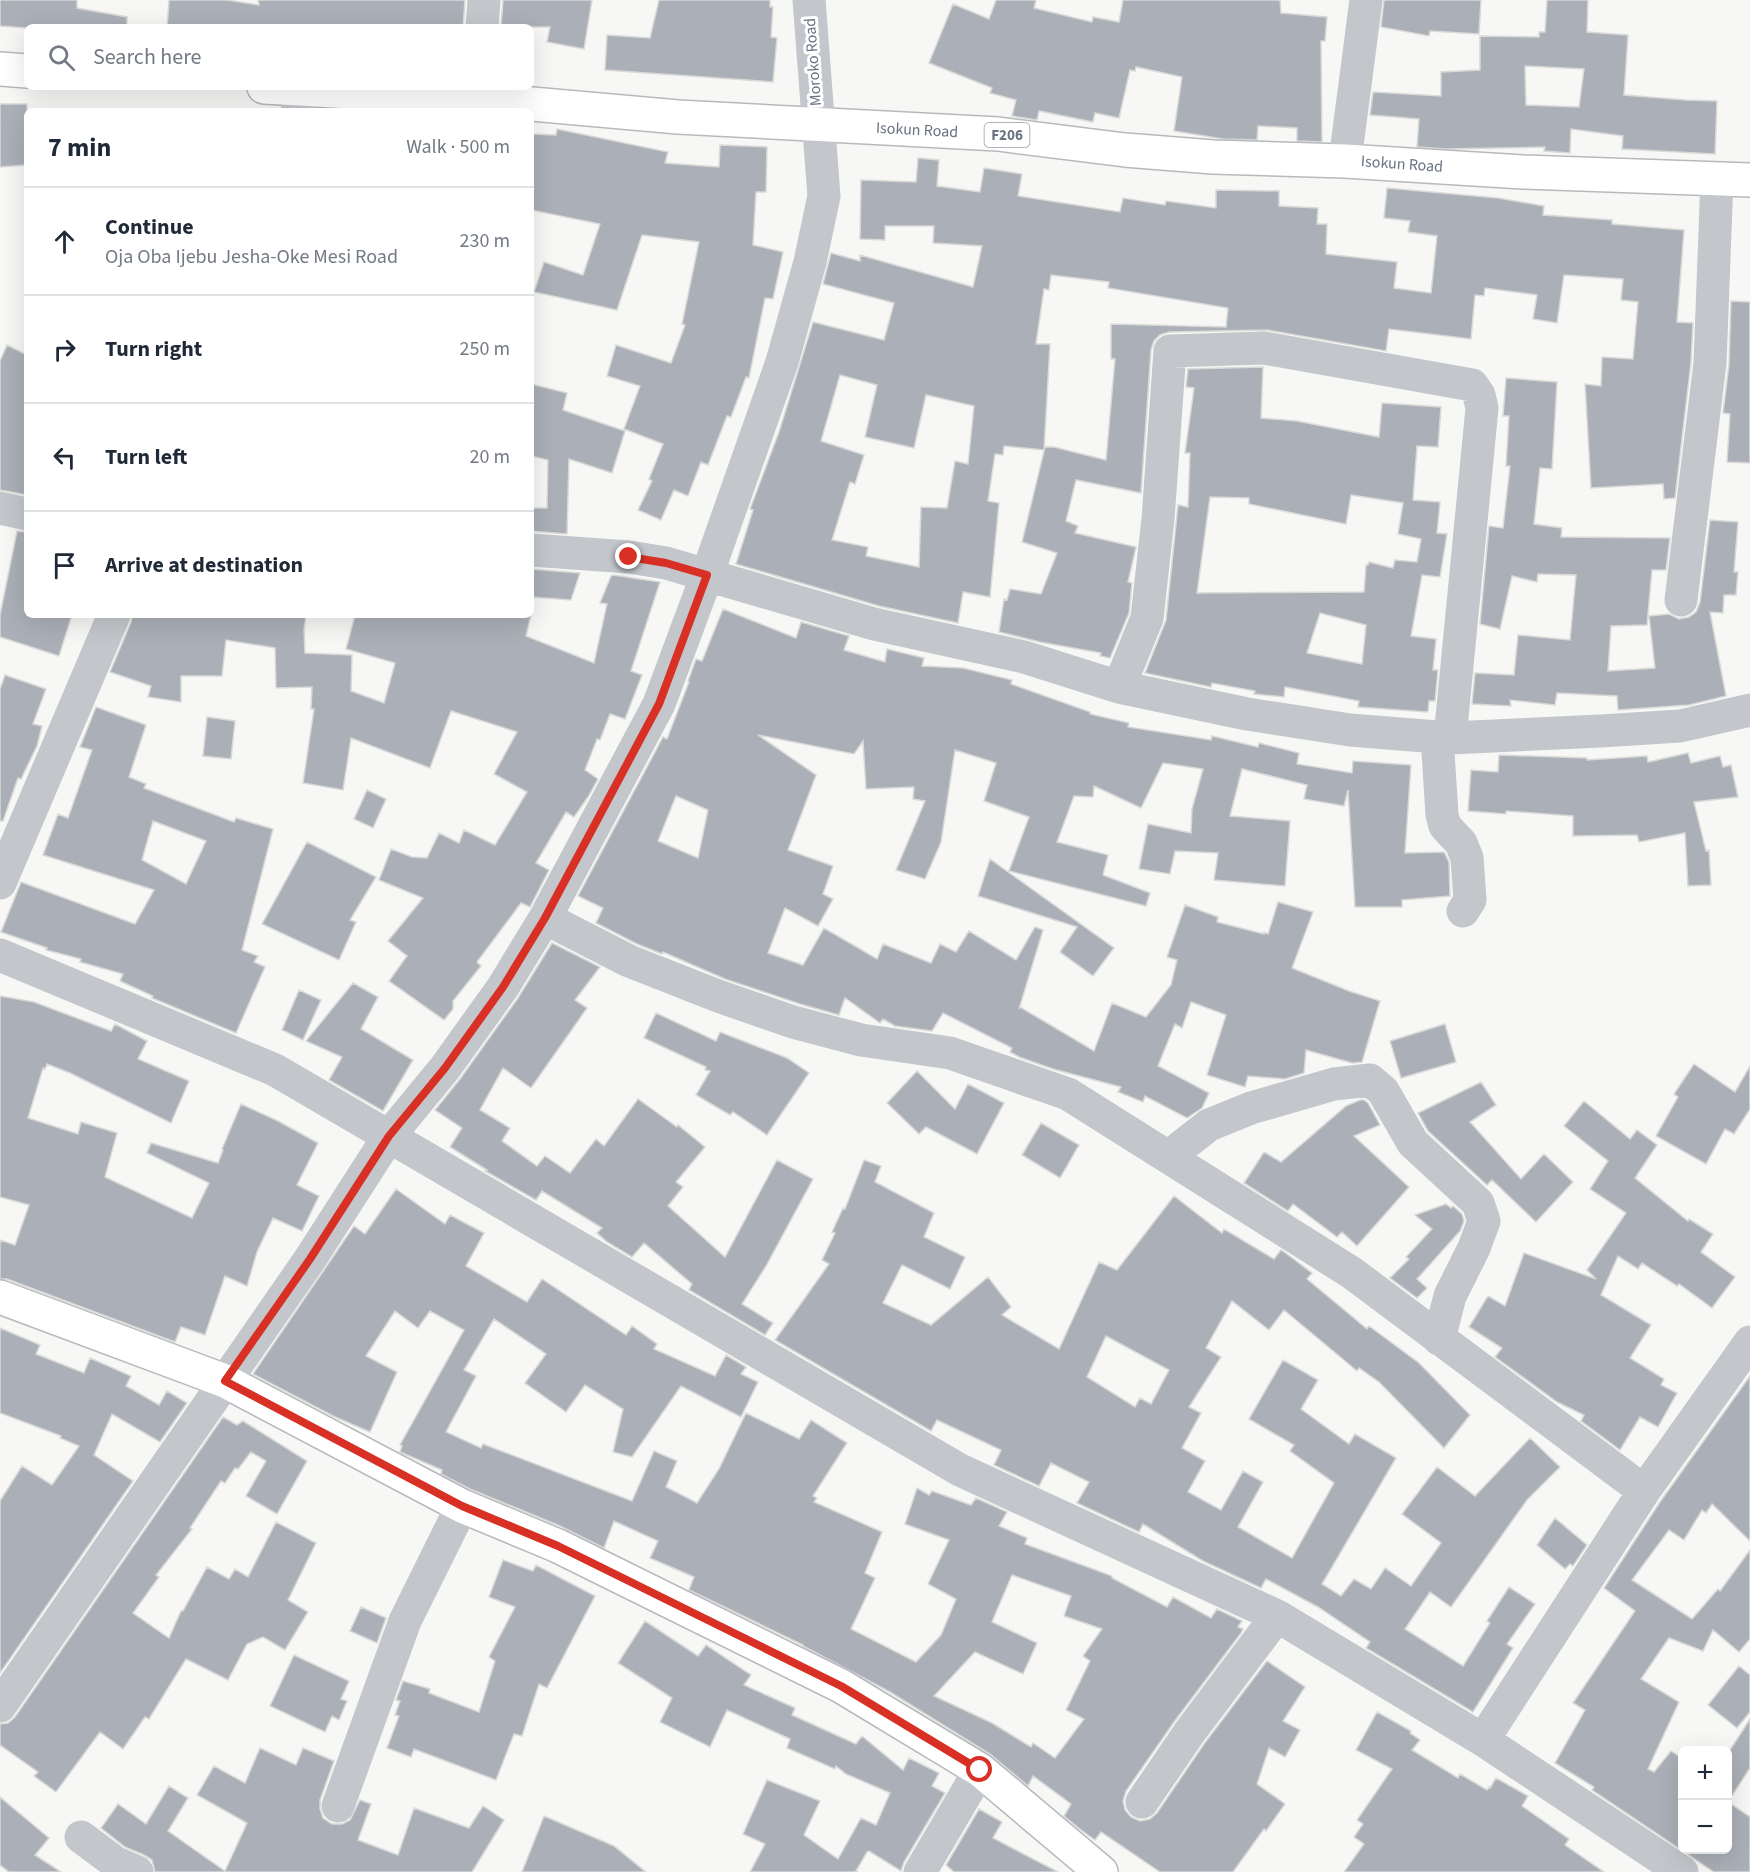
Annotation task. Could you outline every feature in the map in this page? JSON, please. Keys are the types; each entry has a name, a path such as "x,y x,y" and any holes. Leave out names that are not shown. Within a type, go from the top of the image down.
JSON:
{"main road":[{"path":"0,69 24,71"},
{"name":"Isokun Road","path":"273,90 301,100 477,93 678,117 998,134 1169,154 1346,161 1523,172 1750,180"},
{"path":"0,1297 225,1381 462,1506 558,1546 841,1686 980,1770 1090,1869"}],"street":[{"path":"482,24 484,0"},
{"name":"Moroko Road","path":"2,1697 310,1259 389,1136 445,1068 503,987 545,918 659,704 782,362 810,262 824,196 809,0"},
{"path":"1346,161 1366,0"},
{"path":"1681,600 1710,363 1717,179"},
{"path":"1119,687 1146,618 1158,519 1170,351 1264,348 1472,385 1479,395 1482,408 1444,737 1442,815 1445,826 1461,843 1467,858 1470,900 1463,911"},
{"path":"0,508 24,513"},
{"path":"534,550 629,557 666,563 874,624 1024,657 1119,687 1247,714 1350,730 1444,737 1680,726 1750,710"},
{"path":"0,883 113,618"},
{"path":"545,918 629,961 793,1022 861,1040 950,1053 1068,1094 1352,1273 1644,1491"},
{"path":"0,955 275,1070 960,1470 1277,1616 1483,1740 1682,1872"},
{"path":"1168,1157 1209,1125 1251,1108 1334,1084 1370,1080 1383,1090 1413,1143 1478,1203 1484,1221 1474,1248 1450,1296 1439,1339"},
{"path":"1483,1740 1644,1491 1750,1342"},
{"path":"338,1806 405,1621 462,1506"},
{"path":"1142,1802 1188,1733 1277,1616"},
{"path":"920,1872 980,1770"},
{"path":"85,1872 81,1837 116,1863 137,1872"}],"building":[{"path":"0,0 77,0 77,8 127,17 127,24 24,24 24,28 0,26"},
{"path":"169,0 227,0 259,5 258,0 465,0 463,24 167,24"},
{"path":"503,0 592,0 584,49 547,42 550,27 534,27 534,24 501,24"},
{"path":"659,0 770,0 770,7 773,7 771,37 777,38 773,82 605,70 607,35 650,38"},
{"path":"996,0 1036,0 1034,8 1092,22 1093,17 1119,22 1123,0 1280,0 1281,13 1327,17 1325,41 1321,41 1322,142 1297,141 1297,128 1258,126 1257,140 1223,139 1174,131 1182,77 1136,67 1135,71 1130,70 1119,118 1095,113 1093,122 1039,111 1037,120 1012,116 1016,100 990,93 992,88 929,63 953,4 989,19"},
{"path":"1384,0 1481,0 1479,34 1430,31 1429,36 1381,27"},
{"path":"1547,0 1588,0 1587,32 1628,35 1624,95 1717,101 1715,154 1622,149 1623,136 1571,129 1570,153 1544,151 1545,147 1447,149 1417,147 1419,119 1370,115 1373,92 1441,96 1441,72 1480,70 1480,36 1539,37 1539,32 1545,32","holes":["1525,66 1584,69 1579,107 1526,105"]},
{"path":"0,104 27,104 27,108 24,108 24,165 0,167"},
{"path":"557,129 668,152 665,163 719,167 720,145 767,147 766,192 756,192 753,245 783,252 773,299 765,298 749,378 746,377 731,417 727,416 708,465 701,462 688,496 674,490 661,520 638,510 652,481 649,479 663,444 624,429 640,386 607,376 616,345 671,363 685,325 682,324 699,242 642,235 617,310 534,292 544,262 583,275 600,224 534,211 534,134 556,135"},
{"path":"918,158 939,160 937,186 980,192 984,168 1022,174 1018,196 1120,212 1123,198 1165,205 1166,201 1216,208 1216,190 1279,191 1279,206 1318,208 1317,224 1327,224 1326,254 1397,262 1394,288 1431,293 1437,236 1408,232 1410,221 1384,218 1387,188 1498,198 1544,206 1543,215 1612,220 1612,224 1684,230 1677,322 1693,323 1691,362 1675,498 1664,499 1663,484 1591,488 1585,384 1601,386 1602,357 1633,359 1638,302 1621,300 1623,279 1564,275 1557,323 1533,319 1537,295 1485,288 1484,296 1475,295 1471,339 1389,329 1386,351 1267,330 1169,332 1160,335 1154,341 1151,350 1141,493 1076,480 1066,521 1078,526 1075,533 1136,547 1128,582 1132,583 1129,613 1110,658 1100,656 1101,653 999,632 1004,599 1007,600 1010,589 1041,594 1057,553 1022,542 1045,447 1054,447 1106,460 1115,359 1111,359 1111,324 1226,327 1228,308 1108,288 1109,282 1051,275 1049,290 1044,289 1036,344 1050,344 1044,450 1004,446 1003,455 995,454 988,501 999,503 990,597 963,592 958,623 879,606 736,564 753,510 750,509 779,432 813,322 884,340 894,303 823,284 831,253 860,261 860,255 973,287 982,246 933,243 934,226 885,226 885,240 860,239 861,180 916,182","holes":["840,375 877,385 865,437 914,448 926,395 974,406 968,464 955,461 947,508 921,507 919,567 866,556 868,547 832,540 850,482 855,484 864,455 821,441"]},
{"path":"1731,301 1750,302 1750,463 1727,462 1730,414 1723,413 1729,364"},
{"path":"7,345 24,354 24,494 0,490 0,361"},
{"path":"1263,367 1261,418 1297,421 1379,437 1382,403 1441,407 1438,447 1417,446 1413,500 1440,502 1437,533 1447,534 1440,577 1422,575 1411,636 1436,639 1433,670 1438,670 1435,701 1429,701 1428,712 1358,707 1359,701 1285,687 1284,697 1254,694 1255,691 1212,683 1211,687 1145,673 1166,620 1178,505 1188,507 1190,453 1185,453 1194,388 1186,387 1188,369","holes":["1351,495 1403,503 1398,534 1421,539 1417,562 1395,560 1393,568 1369,562 1366,565 1364,592 1197,593 1210,497 1249,498 1249,504 1346,524","1320,613 1366,625 1362,664 1307,653"]},
{"path":"1506,378 1557,382 1552,469 1540,468 1534,524 1562,528 1561,537 1670,538 1666,570 1652,570 1647,625 1611,626 1608,671 1655,668 1649,616 1669,614 1679,619 1689,617 1696,612 1700,602 1710,520 1738,522 1734,572 1738,572 1736,595 1724,595 1723,613 1710,612 1726,696 1689,705 1618,710 1617,696 1557,693 1555,705 1510,700 1511,706 1472,704 1475,673 1514,675 1518,635 1570,640 1576,575 1538,574 1537,582 1512,576 1500,629 1480,624 1489,526 1503,528 1510,466 1506,466 1509,416 1503,416"},
{"path":"534,385 567,393 563,410 625,431 612,473 569,459 567,534 534,531 534,508 547,508 548,460 534,457"},
{"path":"17,531 24,532 24,618 71,618 59,656 0,637 0,615"},
{"path":"534,569 580,573 571,600 534,597"},
{"path":"611,576 660,582 631,671 642,675 625,719 610,714 600,740 597,739 585,770 598,779 588,797 574,817 566,812 536,863 549,870 530,907 521,903 477,962 481,966 453,1001 453,1009 444,1020 389,981 407,956 388,941 423,898 379,880 391,849 412,857 427,858 439,833 459,843 464,830 495,845 527,792 494,774 517,732 451,711 430,768 351,738 343,790 303,783 314,709 311,709 312,687 276,688 275,648 226,640 222,676 181,676 181,702 148,697 151,686 110,672 132,618 306,618 305,653 352,655 351,691 384,703 395,663 346,649 354,618 530,618 526,636 594,663 607,604 600,603"},
{"path":"723,609 796,638 801,622 849,636 844,650 885,662 887,649 924,658 922,666 963,668 1012,680 1011,684 1090,712 1090,714 1129,723 1128,727 1211,740 1212,736 1258,747 1259,743 1299,753 1297,764 1352,773 1353,761 1411,765 1405,853 1444,852 1449,862 1450,896 1402,900 1402,907 1355,907 1348,790 1344,806 1304,799 1307,785 1242,769 1230,816 1290,821 1285,886 1214,880 1218,853 1175,851 1170,874 1139,869 1148,824 1191,833 1192,809 1203,769 1163,763 1141,808 1094,786 1093,797 1074,796 1057,842 1108,855 1103,875 1150,893 1146,906 1009,871 1029,817 984,801 996,763 955,750 941,842 925,879 896,870 925,801 913,799 914,787 866,789 863,741 854,754 758,735 816,775 788,850 833,866 823,894 833,899 818,926 785,908 768,953 803,965 824,928 877,959 883,944 931,963 940,944 956,952 969,931 1016,960 1035,927 1043,930 1019,1009 1020,1007 1094,1051 1112,1003 1146,1017 1171,985 1177,960 1167,957 1185,905 1218,917 1217,922 1268,934 1278,902 1313,912 1292,968 1380,1001 1362,1062 1352,1063 1306,1050 1304,1073 1285,1079 1248,1076 1245,1087 1207,1075 1226,1015 1191,1002 1182,1028 1175,1024 1158,1066 1209,1093 1202,1108 1187,1118 1145,1096 1143,1102 1118,1092 1121,1087 1053,1069 1019,1057 1010,1052 1012,1048 943,1013 932,1031 895,1026 883,1019 880,1023 845,998 839,1015 800,1004 725,979 663,952 662,954 637,944 596,923 603,908 578,896 663,737 667,739 696,659 702,661","holes":["676,796 708,810 698,858 658,841"]},
{"path":"5,675 46,689 33,724 42,726 37,746 21,779 18,778 3,821 0,821 0,689"},
{"path":"96,707 146,725 129,777 146,784 144,788 234,822 236,818 273,829 242,950 258,956 254,962 265,967 236,1033 152,998 153,996 120,981 123,974 80,962 81,959 46,950 47,948 1,932 21,882 135,924 154,890 43,855 58,814 68,818 92,750 80,747","holes":["153,821 206,841 186,884 142,860"]},
{"path":"207,717 235,721 231,759 203,756"},
{"path":"1688,753 1691,763 1720,756 1723,767 1731,765 1738,797 1694,802 1706,851 1709,850 1711,885 1688,886 1685,833 1639,842 1637,835 1573,836 1573,816 1506,811 1506,814 1468,811 1471,770 1498,772 1499,755 1587,758 1587,760 1647,756 1648,762"},
{"path":"367,790 386,799 373,828 354,819"},
{"path":"307,842 376,877 350,920 356,922 339,960 262,924"},
{"path":"990,859 1114,948 1093,976 1060,952 1077,927 978,896"},
{"path":"552,943 600,967 575,1000 587,1008 531,1088 503,1068 480,1110 510,1128 502,1141 537,1166 545,1156 570,1173 596,1139 604,1146 638,1099 677,1127 678,1125 705,1147 676,1182 683,1187 668,1206 725,1257 777,1160 813,1179 766,1266 742,1304 773,1323 765,1335 689,1290 692,1284 644,1243 632,1257 597,1233 602,1228 542,1191 536,1200 485,1171 487,1170 450,1147 462,1128 435,1110 518,998"},
{"path":"353,983 378,997 361,1029 413,1060 383,1111 329,1080 342,1057 306,1041"},
{"path":"299,990 321,1000 303,1040 282,1030"},
{"path":"0,996 34,1002 111,1031 115,1024 147,1041 138,1059 189,1081 171,1123 47,1064 45,1069 43,1068 28,1118 78,1134 81,1122 117,1133 105,1177 192,1218 209,1183 147,1153 151,1143 218,1163 241,1104 318,1143 297,1185 319,1196 302,1231 273,1218 257,1252 247,1286 225,1276 205,1335 181,1327 175,1342 7,1279 0,1279 0,1240 15,1245 29,1205 0,1197"},
{"path":"656,1013 716,1041 720,1032 787,1058 809,1073 767,1135 733,1112 730,1115 696,1095 710,1071 705,1070 706,1067 644,1038"},
{"path":"1445,1024 1456,1062 1401,1078 1390,1041"},
{"path":"1694,1064 1735,1092 1750,1066 1750,1109 1734,1134 1725,1129 1706,1164 1656,1136 1678,1097 1674,1094"},
{"path":"917,1071 955,1109 968,1084 1004,1103 977,1154 926,1127 919,1134 887,1103"},
{"path":"1481,1082 1496,1105 1470,1122 1521,1179 1544,1154 1573,1182 1536,1222 1492,1180 1487,1185 1428,1131 1418,1113"},
{"path":"1360,1100 1368,1103 1380,1125 1354,1136 1409,1187 1357,1246 1342,1232 1337,1237 1293,1204 1288,1211 1244,1183 1264,1152 1281,1162 1346,1106"},
{"path":"1584,1101 1630,1139 1637,1130 1657,1145 1635,1178 1688,1221 1689,1219 1713,1234 1701,1252 1735,1277 1712,1308 1679,1284 1677,1286 1642,1263 1638,1269 1618,1256 1601,1295 1651,1325 1630,1358 1664,1379 1661,1385 1677,1393 1658,1427 1640,1417 1620,1450 1581,1421 1584,1415 1557,1402 1495,1357 1502,1348 1469,1327 1488,1296 1505,1306 1524,1253 1596,1279 1587,1270 1626,1213 1590,1189 1608,1161 1564,1126"},
{"path":"1041,1123 1079,1145 1060,1178 1022,1155"},
{"path":"864,1160 881,1166 875,1182 934,1213 924,1237 965,1257 950,1289 902,1265 883,1303 931,1325 988,1277 1011,1307 1002,1315 1059,1349 1099,1262 1117,1270 1174,1196 1222,1233 1224,1229 1274,1259 1281,1250 1312,1273 1307,1279 1367,1329 1369,1326 1419,1363 1470,1415 1444,1448 1379,1382 1359,1368 1357,1371 1284,1310 1269,1330 1232,1301 1206,1348 1221,1357 1189,1407 1201,1413 1182,1448 1205,1461 1188,1492 1221,1510 1243,1471 1263,1482 1238,1527 1292,1558 1334,1483 1290,1451 1294,1445 1249,1419 1283,1360 1318,1380 1301,1409 1349,1444 1355,1434 1396,1458 1322,1584 1341,1596 1354,1579 1371,1589 1385,1568 1411,1586 1441,1543 1402,1514 1437,1467 1475,1496 1530,1438 1560,1467 1527,1500 1451,1607 1430,1592 1405,1629 1463,1666 1490,1623 1487,1621 1509,1587 1535,1604 1507,1644 1513,1648 1473,1712 1366,1648 1370,1642 1318,1607 1266,1579 1261,1588 1203,1561 1143,1524 1139,1532 1077,1503 1089,1482 1051,1463 1039,1486 994,1465 1001,1450 937,1420 931,1431 775,1340 829,1264 822,1260 835,1233 832,1232 843,1208 845,1209","holes":["1106,1336 1169,1370 1151,1404 1140,1398 1135,1407 1087,1377"]},
{"path":"396,1189 445,1224 450,1215 484,1233 466,1266 527,1302 542,1279 626,1335 632,1326 657,1344 654,1349 715,1376 726,1355 746,1367 741,1374 758,1382 741,1417 681,1386 632,1457 613,1452 623,1409 585,1385 566,1412 525,1383 546,1354 494,1319 464,1370 476,1376 446,1432 481,1448 483,1444 632,1501 654,1451 677,1461 666,1487 697,1503 719,1469 746,1413 799,1439 811,1420 847,1443 813,1496 817,1498 814,1502 882,1532 865,1573 875,1578 851,1629 916,1662 941,1635 956,1599 928,1584 949,1540 905,1524 917,1488 929,1495 932,1491 971,1505 976,1498 1007,1512 999,1526 1027,1538 1025,1544 1112,1576 1167,1607 1173,1597 1211,1618 1217,1609 1242,1621 1238,1627 1243,1629 1241,1633 1126,1791 1123,1801 1125,1810 1131,1817 1140,1821 1150,1819 1157,1813 1204,1744 1267,1661 1305,1687 1283,1721 1300,1730 1285,1757 1269,1748 1257,1784 1285,1804 1233,1872 1160,1872 1101,1832 1095,1840 1081,1830 1064,1816 1071,1804 1033,1776 1028,1786 990,1754 890,1692 803,1645 689,1590 694,1577 650,1558 658,1541 614,1521 604,1548 560,1526 470,1489 441,1474 442,1470 400,1452 402,1446 400,1445 464,1330 430,1311 418,1328 395,1311 366,1356 397,1372 370,1432 333,1416 253,1374 354,1226 365,1234","holes":["1012,1575 1071,1596 1064,1616 1102,1629 1083,1656 1090,1661 1066,1710 1084,1719 1055,1758 1033,1743 1031,1747 992,1723 934,1696 975,1652 1023,1674 1037,1643 992,1622"]},
{"path":"1446,1204 1451,1208 1453,1206 1462,1214 1464,1221 1460,1231 1417,1279 1427,1288 1417,1298 1390,1278 1409,1259 1406,1257 1432,1229 1415,1215"},
{"path":"0,1328 40,1345 36,1354 84,1373 90,1358 131,1376 126,1386 159,1405 167,1391 187,1403 160,1442 112,1414 94,1455 133,1481 0,1673 0,1501 22,1466 52,1485 79,1446 60,1438 61,1436 0,1413"},
{"path":"1750,1376 1750,1541 1712,1504 1706,1513 1702,1510 1684,1540 1669,1530 1632,1580 1692,1619 1718,1589 1720,1591 1750,1550 1750,1639 1739,1652 1713,1630 1703,1651 1669,1638 1641,1679 1679,1702 1648,1769 1654,1772 1671,1751 1678,1756 1678,1848 1592,1790 1594,1787 1555,1763 1585,1710 1573,1703 1635,1611 1604,1588 1660,1502"},
{"path":"223,1417 237,1425 243,1421 307,1461 277,1514 246,1496 266,1461 251,1452 238,1469 235,1468 225,1483 221,1481 190,1528 192,1529 156,1575 159,1577 133,1613 169,1638 181,1611 207,1567 229,1579 235,1569 248,1577 276,1522 316,1543 288,1600 308,1612 285,1650 263,1637 247,1644 228,1680 186,1659 149,1719 145,1717 123,1749 100,1732 56,1792 34,1776 38,1772 0,1745 0,1724 8,1723 15,1717"},
{"path":"1555,1518 1587,1545 1573,1566 1570,1564 1565,1569 1537,1545"},
{"path":"503,1560 533,1571 536,1565 595,1596 547,1688 539,1684 522,1736 514,1734 496,1780 414,1749 411,1757 387,1748 399,1716 395,1715 400,1701 396,1700 403,1681 430,1689 429,1693 479,1712 495,1661 489,1657 515,1607 489,1597"},
{"path":"361,1607 386,1618 377,1643 350,1631"},
{"path":"645,1621 698,1656 706,1645 751,1675 744,1685 795,1708 792,1715 856,1744 862,1736 903,1770 909,1758 939,1773 932,1786 945,1793 904,1862 901,1871 869,1851 856,1871 858,1872 750,1872 765,1844 743,1834 767,1780 820,1801 804,1835 838,1859 861,1818 876,1825 890,1793 846,1774 836,1766 835,1769 787,1748 790,1739 727,1710 710,1747 660,1722 672,1698 618,1663"},
{"path":"294,1655 349,1681 341,1699 347,1701 339,1720 332,1716 325,1732 270,1706"},
{"path":"1739,1666 1750,1675 1750,1712 1737,1728 1708,1705"},
{"path":"1377,1712 1411,1731 1410,1733 1420,1740 1412,1750 1458,1778 1460,1774 1487,1790 1496,1778 1528,1796 1522,1806 1569,1839 1565,1845 1604,1872 1344,1872 1364,1844 1354,1837 1363,1824 1357,1820 1392,1769 1356,1750"},
{"path":"1750,1719 1750,1768 1732,1796 1732,1747"},
{"path":"260,1748 296,1765 303,1748 334,1761 320,1800 323,1818 332,1824 342,1824 350,1820 360,1800 371,1804 358,1840 398,1855 414,1808 469,1828 483,1806 504,1820 472,1872 155,1872 152,1860 125,1847 101,1828 118,1804 146,1824 169,1786 188,1798 168,1831 225,1871 247,1823 197,1795 214,1766 245,1783"},
{"path":"0,1797 49,1838 35,1855 61,1872 9,1872 0,1865"},
{"path":"1732,1805 1750,1817 1750,1872 1714,1872 1687,1854 1732,1854"},
{"path":"979,1809 1002,1822 993,1838 1058,1872 954,1872 946,1865"},
{"path":"544,1816 614,1846 646,1872 522,1872"}],"route":[{"path":"629,557 666,563 707,575 659,704 545,918 503,987 445,1068 389,1136 310,1259 225,1381 462,1506 558,1546 841,1686 980,1770"}]}
